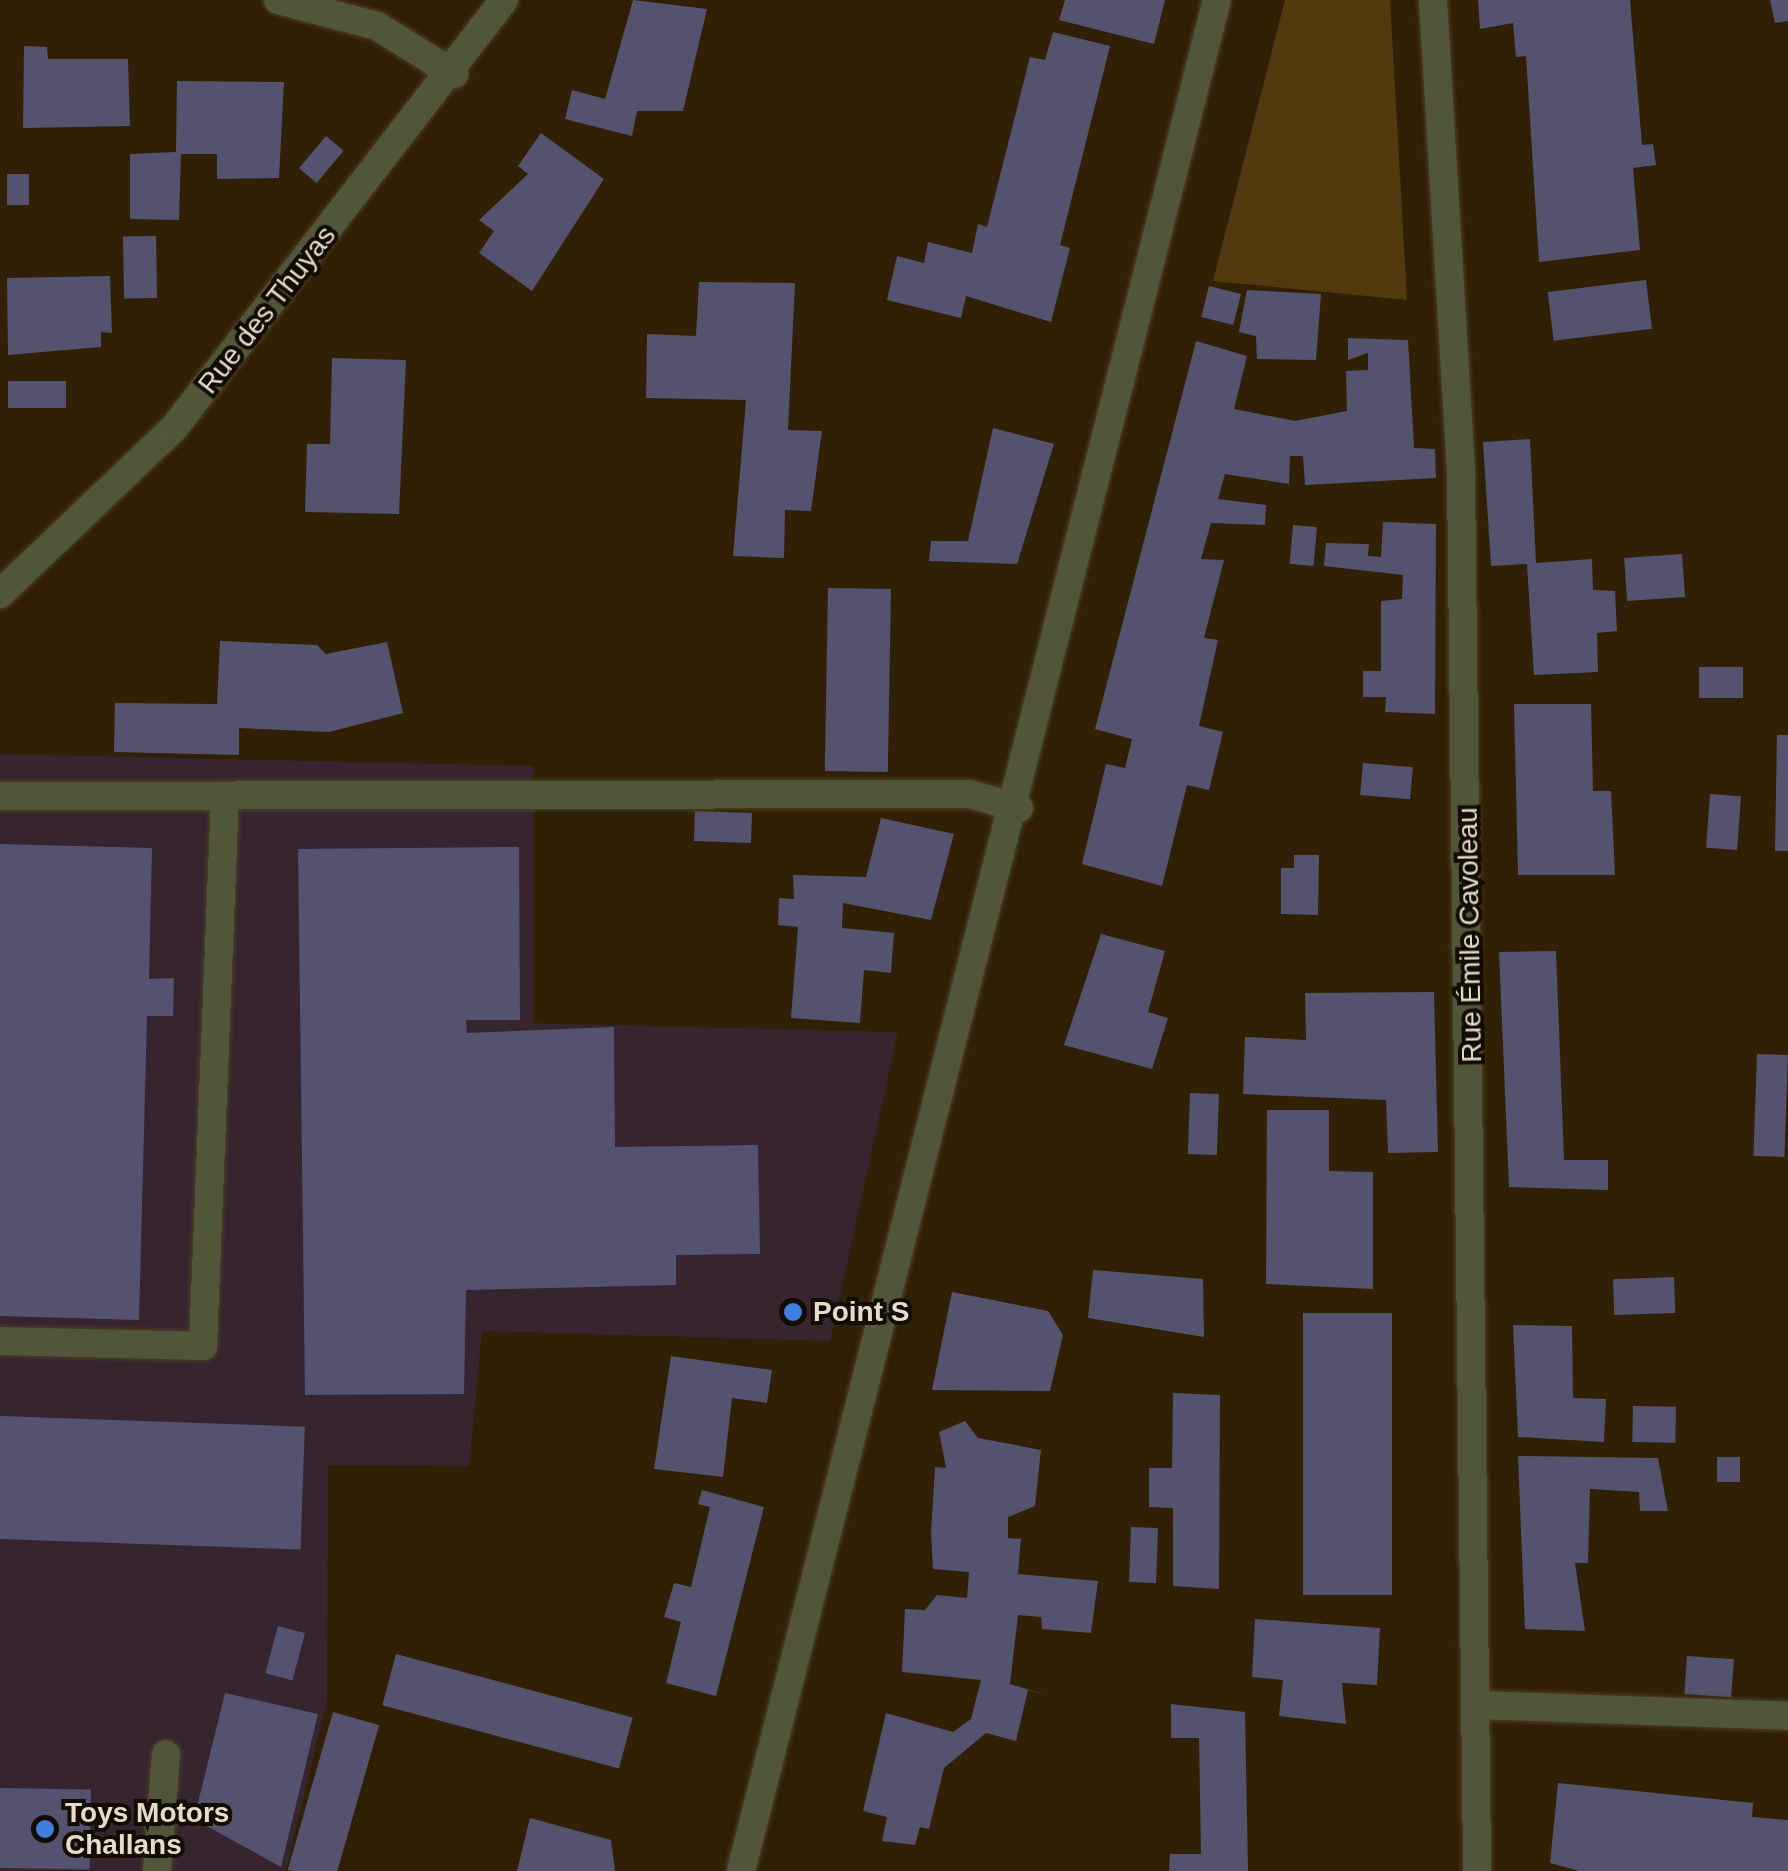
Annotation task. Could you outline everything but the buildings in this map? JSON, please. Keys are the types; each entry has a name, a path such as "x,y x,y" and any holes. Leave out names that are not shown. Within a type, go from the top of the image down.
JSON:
{"street":[{"path":"278,0 377,26 454,74"},
{"name":"Rue des Thuyas","path":"0,594 174,428 454,74 504,0"},
{"path":"741,1871 914,1178 1019,808 1217,0"},
{"name":"Rue Émile Cavoleau","path":"1433,0 1461,475 1477,1871"},
{"path":"0,796 969,794 1019,808"},
{"path":"0,1341 203,1346 225,796"},
{"path":"1477,1705 1788,1716"},
{"path":"157,1871 166,1754"}],"shaded area":[{"path":"1285,0 1390,0 1407,300 1213,281"},
{"path":"0,754 533,766 533,1023 898,1032 830,1341 482,1331 469,1466 328,1465 327,1700 286,1871 0,1871"}],"place":[{"name":"Point S","path":"793,1312"},
{"name":"Toys Motors Challans","path":"45,1829"}]}
